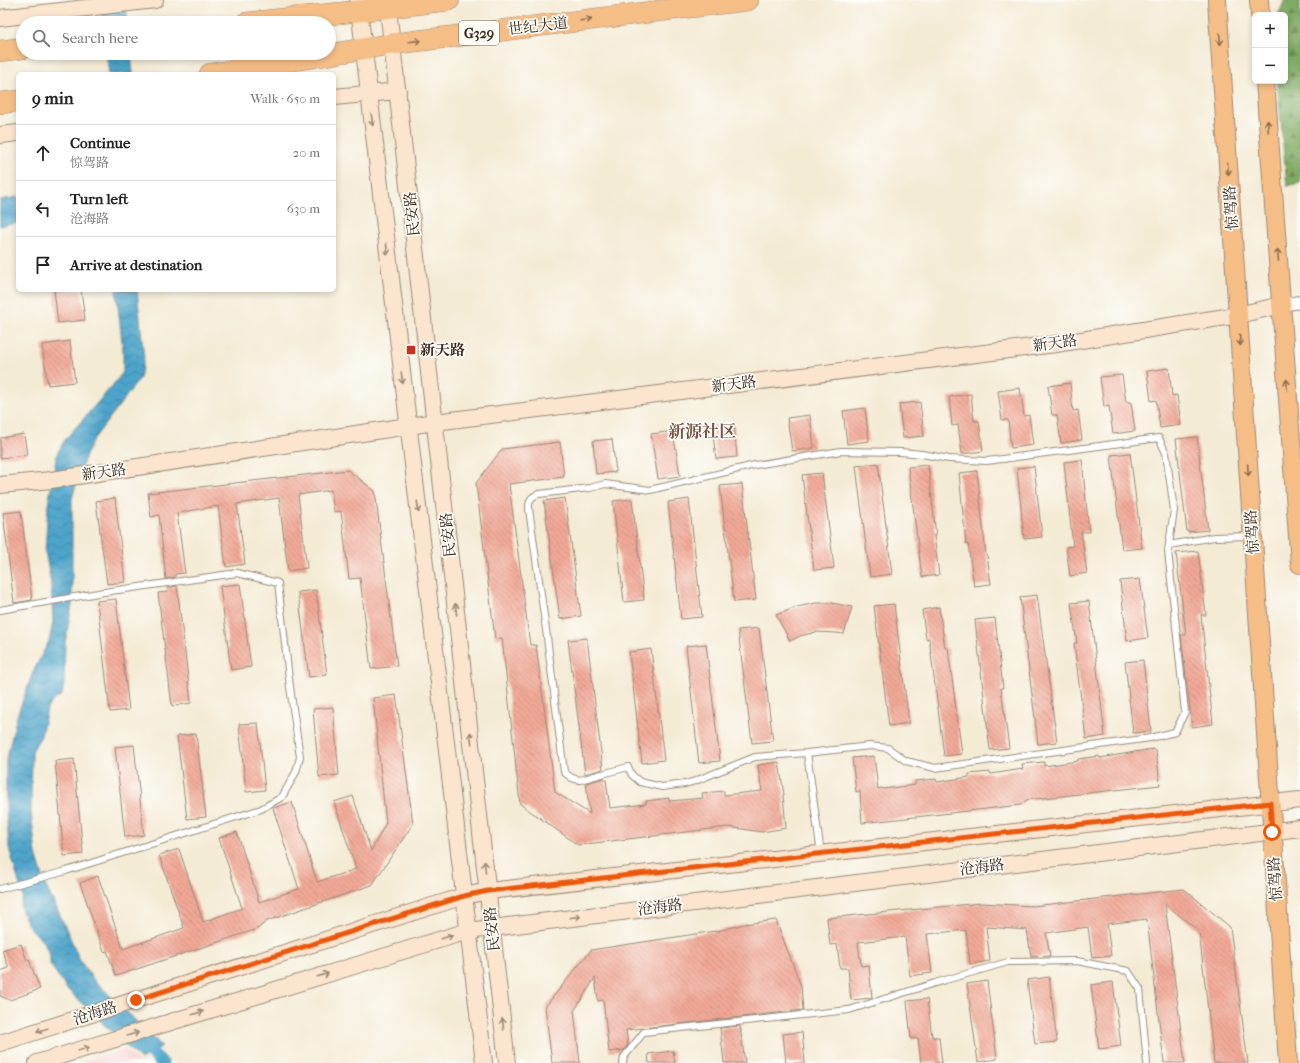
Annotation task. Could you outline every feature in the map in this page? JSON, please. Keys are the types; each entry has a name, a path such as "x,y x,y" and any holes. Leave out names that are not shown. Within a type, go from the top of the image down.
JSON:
{"highway":[{"path":"292,16 358,6 449,0"},
{"name":"世纪大道","path":"336,53 392,44 748,0"},
{"path":"0,50 16,49"},
{"name":"世纪大道","path":"222,72 296,60"},
{"path":"0,103 16,101"}],"main road":[{"path":"17,16 155,0"},
{"name":"惊驾路","path":"1217,0 1288,1063"},
{"path":"1259,0 1260,12"},
{"name":"民安路","path":"388,4 507,1063"},
{"name":"民安路","path":"358,6 484,1063"},
{"path":"0,18 16,16"},
{"path":"1265,84 1300,564"},
{"path":"336,97 398,90"},
{"path":"0,135 16,133"},
{"name":"新天路","path":"0,485 51,480 435,422 1056,344 1238,315 1281,305"},
{"name":"沧海路","path":"0,1043 464,896 488,891 1300,800"},
{"name":"沧海路","path":"37,1063 468,930 1300,828"}],"street":[{"name":"新天路","path":"1281,305 1300,302"}],"lane":[{"path":"1159,438 1166,453 1174,510 1169,545 1169,559 1185,712 1175,732 1150,738 935,768 906,761 888,748 870,746 807,753 755,757 695,781 662,787 640,782 632,775 628,767 580,780 572,778 564,772 548,637 529,509 529,501 532,496 590,488 605,484 650,490 755,465 841,451 902,452 949,459 988,461 1159,438"},
{"path":"1169,545 1214,537 1253,536"},
{"path":"0,610 104,592 238,572 278,583 300,757 296,772 282,797 261,809 66,871 3,888"},
{"path":"807,753 821,854"},
{"path":"623,1063 624,1058 644,1032 849,1010 1008,962 1077,961 1128,971 1140,988 1148,1063"}],"shaded area":[{"path":"125,1049 140,1063 81,1063"}],"green space":[{"path":"1285,0 1300,0 1300,183 1287,186 1277,84 1288,84 1288,12 1279,12"}],"water":[{"path":"100,0 125,0 127,16 102,16"},
{"path":"107,60 132,60 133,72 109,72"},
{"path":"16,197 16,223 0,226 0,200"},
{"path":"116,292 137,292 144,358 140,378 93,440 84,460 72,498 72,605 65,643 64,685 62,695 54,700 47,708 41,736 32,751 31,812 36,854 46,887 81,962 93,979 162,1046 141,1060 66,988 50,964 50,955 44,943 27,924 20,906 23,897 9,848 6,807 6,760 17,716 33,672 49,641 53,622 51,583 45,551 48,505 57,454 64,441 123,372 123,350"}],"building":[{"path":"54,292 81,292 85,320 58,323"},
{"path":"70,341 75,382 48,385 42,345"},
{"path":"1169,368 1172,396 1177,395 1181,425 1160,428 1156,400 1151,401 1147,371"},
{"path":"1122,375 1126,402 1131,402 1135,431 1113,434 1109,406 1104,407 1100,377"},
{"path":"1070,383 1073,411 1078,410 1082,440 1061,443 1057,415 1052,415 1048,386"},
{"path":"1020,388 1024,416 1029,415 1033,445 1011,448 1008,420 1002,420 998,391"},
{"path":"971,394 974,421 979,421 983,451 962,454 958,425 952,426 949,397"},
{"path":"920,402 924,436 903,438 899,404"},
{"path":"865,408 869,441 847,444 843,411"},
{"path":"810,415 814,448 792,451 787,418"},
{"path":"734,424 737,457 716,459 712,426"},
{"path":"673,431 680,476 658,479 651,434"},
{"path":"24,434 27,455 0,458 0,438"},
{"path":"1197,437 1208,530 1187,532 1176,439"},
{"path":"612,439 616,472 596,474 593,441"},
{"path":"560,442 564,477 509,484 530,645 536,645 555,792 590,814 586,783 604,778 604,780 606,780 610,808 646,804 646,801 669,798 669,801 703,798 702,793 724,791 724,795 762,791 758,765 779,762 784,795 786,828 762,832 728,827 578,845 520,804 502,638 495,639 476,483 502,449"},
{"path":"1130,453 1142,548 1122,550 1111,455"},
{"path":"1082,460 1089,532 1081,532 1087,573 1070,576 1066,547 1073,546 1064,462"},
{"path":"878,463 892,574 870,577 856,466"},
{"path":"928,465 939,575 922,577 908,467"},
{"path":"1034,466 1042,537 1024,539 1017,468"},
{"path":"348,470 375,491 397,666 371,669 360,578 349,579 341,511 334,512 331,490 298,495 307,568 288,571 279,498 237,504 245,564 226,567 218,506 177,513 185,573 175,574 175,577 166,579 159,515 151,517 148,493"},
{"path":"977,471 986,555 991,584 974,586 968,544 966,544 959,473"},
{"path":"822,473 834,568 814,570 802,475"},
{"path":"742,484 756,600 734,602 720,486"},
{"path":"115,498 125,582 107,584 96,501"},
{"path":"565,498 581,616 560,619 544,501"},
{"path":"632,499 644,600 624,602 613,501"},
{"path":"689,499 702,617 681,619 668,502"},
{"path":"21,511 32,600 14,603 3,513"},
{"path":"1198,551 1206,615 1201,615 1213,724 1192,727 1181,635 1186,635 1176,553"},
{"path":"1140,579 1148,638 1127,641 1120,581"},
{"path":"240,584 251,667 231,670 220,586"},
{"path":"177,586 191,703 172,706 158,593 168,592 167,588"},
{"path":"316,590 327,675 309,677 298,592"},
{"path":"1037,595 1057,742 1038,744 1020,597"},
{"path":"116,599 129,710 110,712 97,601"},
{"path":"1089,601 1105,736 1086,739 1074,643 1077,643 1071,603"},
{"path":"816,603 832,603 852,607 844,634 816,632 800,636 790,641 776,615 797,607"},
{"path":"894,604 909,723 889,726 874,606"},
{"path":"939,607 945,648 948,648 962,754 944,756 929,638 926,639 922,610"},
{"path":"995,618 1003,688 1001,688 1009,748 990,750 975,620"},
{"path":"759,628 773,741 752,743 738,630"},
{"path":"587,638 603,769 585,774 568,640"},
{"path":"706,644 720,761 699,763 686,646"},
{"path":"651,649 664,760 642,763 629,652"},
{"path":"1143,660 1151,731 1133,733 1125,662"},
{"path":"396,695 413,824 372,885 267,921 257,929 116,976 107,951 104,952 80,883 98,876 123,949 184,928 159,855 179,849 203,922 242,908 219,838 237,832 259,902 299,889 273,808 292,802 317,882 356,869 334,802 353,796 371,851 386,823 373,698"},
{"path":"333,707 339,775 319,777 313,709"},
{"path":"258,723 265,790 246,792 239,724"},
{"path":"196,734 206,817 187,819 177,736"},
{"path":"134,745 144,835 125,837 115,747"},
{"path":"1153,749 1156,750 1160,785 1026,800 1021,805 862,823 860,791 856,792 852,758 874,756 878,789 883,789 915,785 915,781 936,779 937,782 969,777 969,774 990,772 991,774 1023,769 1022,764 1044,762 1044,766 1078,761 1078,759 1099,756 1100,758"},
{"path":"74,759 83,854 64,856 55,761"},
{"path":"1184,889 1230,927 1248,1063 1214,1063 1199,931 1165,904 1185,1063 1164,1063 1147,919 1107,924 1111,956 1092,958 1088,927 1046,933 1050,956 1031,957 1027,930 986,927 990,961 970,964 966,930 927,934 932,973 910,976 905,937 858,942 861,966 869,965 872,998 851,1000 848,968 840,968 837,944 830,945 827,918 981,903 1033,906"},
{"path":"776,920 801,986 803,1010 626,1030 628,1045 624,1050 609,1052 603,1000 598,1001 595,978 574,1011 580,1063 552,1063 545,1007 591,950 722,930 744,924"},
{"path":"21,944 40,989 10,1000 0,996 0,971 9,968 2,950"},
{"path":"1049,977 1057,1042 1035,1044 1027,980"},
{"path":"987,981 997,1059 978,1062 967,984"},
{"path":"1113,982 1121,1046 1099,1049 1091,985"},
{"path":"927,999 932,1037 939,1037 942,1063 921,1063 918,1038 911,1039 907,1001"},
{"path":"740,1026 745,1063 724,1063 720,1028"},
{"path":"802,1032 805,1063 786,1063 783,1034"},
{"path":"673,1051 675,1063 649,1063 648,1054"}],"waterway":[{"path":"139,1040 162,1063"}],"place":[{"name":"新天路","path":"411,350"}],"district":[{"name":"新源社区","path":"702,431"}],"route":[{"path":"136,1000 464,896 488,891 1270,803 1272,832"}]}
